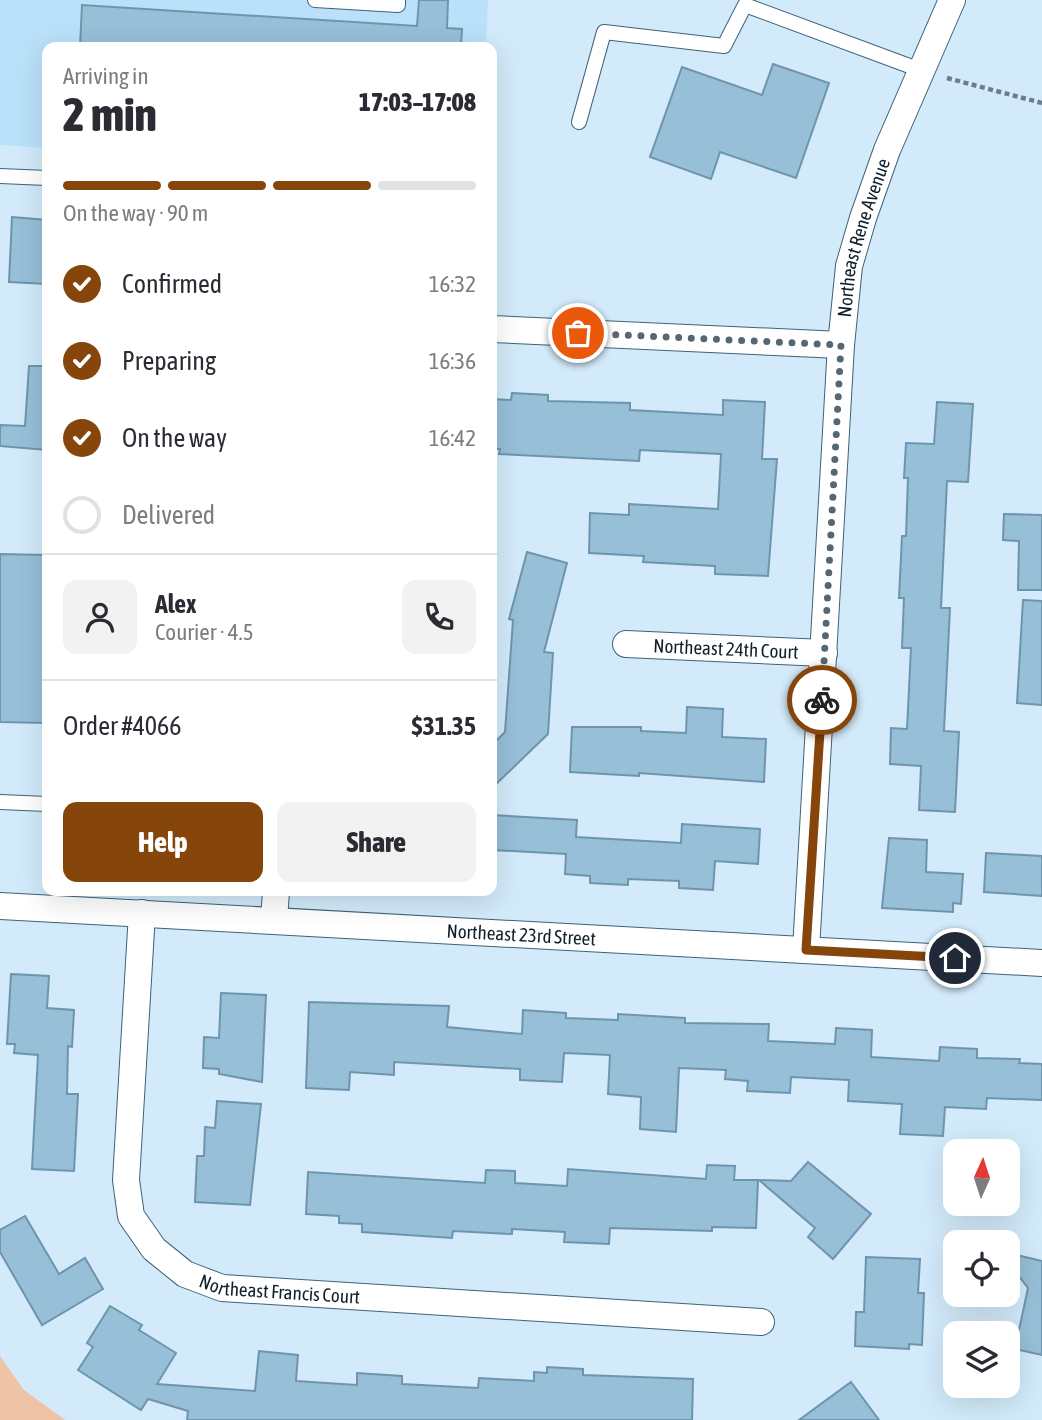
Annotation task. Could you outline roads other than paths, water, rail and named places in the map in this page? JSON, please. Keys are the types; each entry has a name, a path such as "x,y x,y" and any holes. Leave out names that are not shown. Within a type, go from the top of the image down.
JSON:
{"street":[{"name":"Northeast Rene Avenue","path":"806,950 841,345 849,266 887,150 952,0"},
{"path":"497,329 841,345"},
{"name":"Northeast 24th Court","path":"626,644 824,653"},
{"path":"274,920 276,896"},
{"name":"Northeast 23rd Street","path":"0,906 1042,963"},
{"name":"Northeast Francis Court","path":"142,913 126,1180 131,1216 154,1249 185,1274 222,1288 761,1322"}],"lane":[{"path":"315,0 398,5 398,0"},
{"path":"579,122 604,32 724,46 745,5 923,71"},
{"path":"0,176 42,178"},
{"path":"0,802 42,804"}]}
